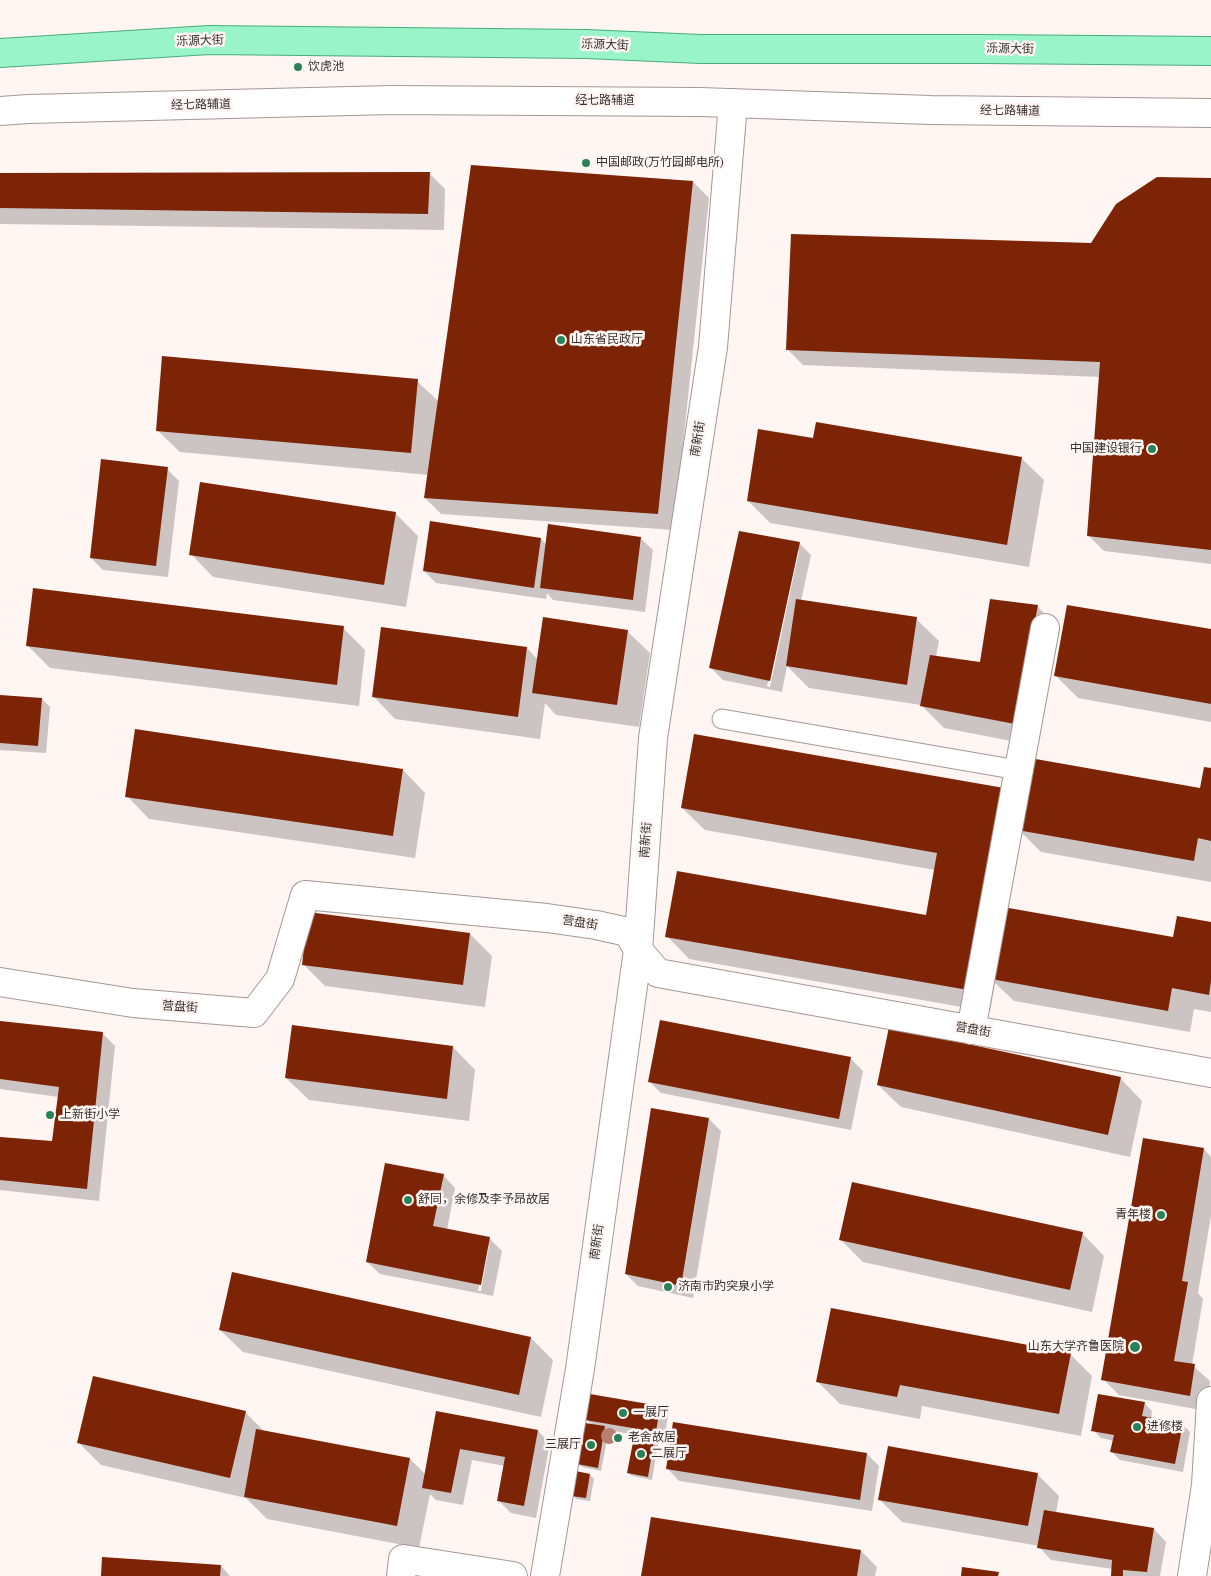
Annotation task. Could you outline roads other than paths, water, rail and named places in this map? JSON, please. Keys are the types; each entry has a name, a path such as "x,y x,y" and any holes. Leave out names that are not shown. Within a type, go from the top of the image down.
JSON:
{"main road":[{"name":"泺源大街","path":"0,53 209,40 586,44 701,49 1211,51"}],"street":[{"name":"经七路辅道","path":"0,111 391,100 700,102 930,110 1211,113"},
{"name":"南新街","path":"545,1576 580,1369 638,950 653,738 713,347 732,104"},
{"path":"971,1030 1044,628"},
{"name":"营盘街","path":"0,982 133,1003 254,1012 280,979 305,895 547,918 596,925 628,932 638,950 658,973 1211,1073"},
{"path":"1192,1576 1206,1485 1211,1401"},
{"path":"401,1576 403,1559 513,1576"}],"lane":[{"path":"722,719 1018,770"}],"place":[{"name":"饮虎池","path":"298,67"},
{"name":"中国邮政(万竹园邮电所)","path":"586,163"},
{"name":"山东省民政厅","path":"561,340"},
{"name":"中国建设银行","path":"1152,449"},
{"name":"上新街小学","path":"50,1115"},
{"name":"舒同，余修及李予昂故居","path":"408,1200"},
{"name":"青年楼","path":"1161,1215"},
{"name":"济南市趵突泉小学","path":"668,1287"},
{"name":"山东大学齐鲁医院","path":"1135,1347"},
{"name":"一展厅","path":"623,1413"},
{"name":"进修楼","path":"1137,1427"},
{"name":"老舍故居","path":"618,1438"},
{"name":"三展厅","path":"591,1445"},
{"name":"二展厅","path":"641,1454"}]}
